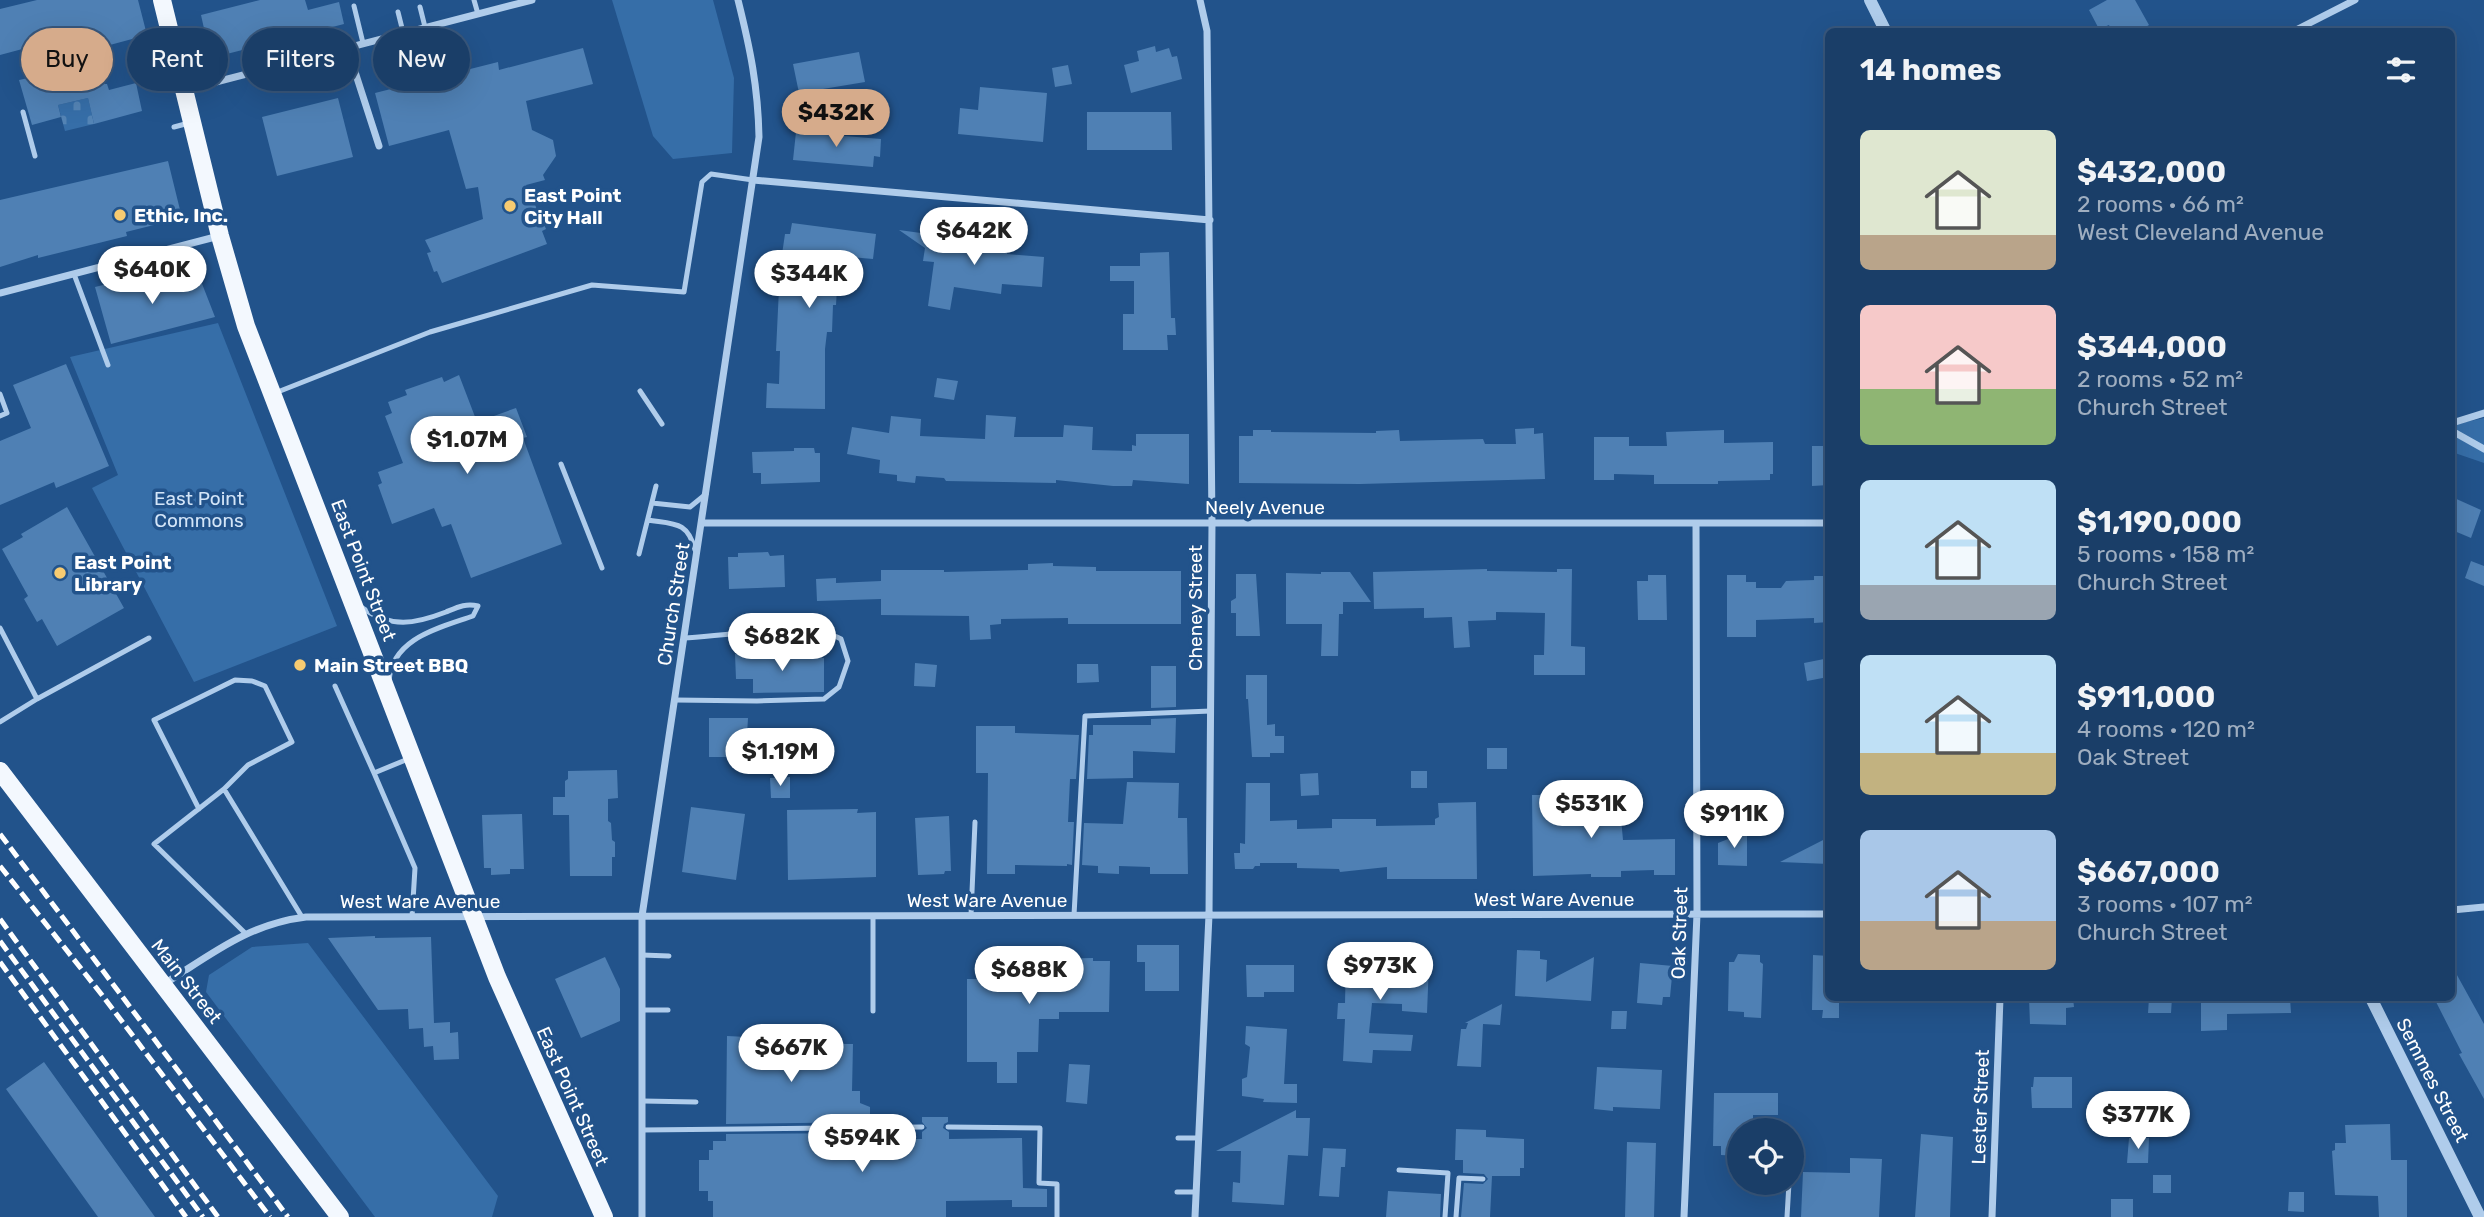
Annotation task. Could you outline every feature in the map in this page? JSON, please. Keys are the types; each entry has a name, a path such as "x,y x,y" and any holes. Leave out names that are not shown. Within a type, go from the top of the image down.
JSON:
{"main road":[{"name":"East Point Street","path":"163,0 170,28"},
{"name":"East Point Street","path":"184,91 220,236 246,326 476,916 497,977 604,1217"},
{"name":"Main Street","path":"0,771 340,1217"}],"street":[{"path":"421,28 532,0"},
{"name":"Church Street","path":"642,1217 642,916 759,136 758,96 752,58 737,0"},
{"name":"Cheney Street","path":"1195,1217 1209,915 1212,523 1207,31 1200,0"},
{"path":"1870,0 1884,28"},
{"path":"2300,28 2355,0"},
{"path":"359,44 373,40"},
{"path":"359,84 379,146"},
{"path":"754,180 1210,220"},
{"path":"0,293 220,236"},
{"path":"2455,422 2484,413"},
{"path":"2455,433 2484,449"},
{"name":"Neely Avenue","path":"701,523 1825,523"},
{"name":"Oak Street","path":"1684,1217 1696,914 1696,523"},
{"path":"2455,910 2484,907"},
{"name":"West Ware Avenue","path":"164,984 245,933 282,919 302,917 1825,914"},
{"name":"Lester Street","path":"1992,1217 2000,1001"},
{"name":"Semmes Street","path":"2372,1001 2480,1217"}],"lane":[{"path":"474,0 478,14"},
{"path":"354,6 363,43"},
{"path":"420,6 425,27"},
{"path":"398,12 402,28"},
{"path":"23,112 35,156"},
{"path":"174,127 192,123"},
{"path":"272,394 430,332 592,285 684,292 702,182 711,174 754,180"},
{"path":"74,274 108,365"},
{"path":"640,391 663,424"},
{"path":"0,394 7,413 0,416"},
{"path":"561,464 602,568"},
{"path":"639,554 656,486"},
{"path":"652,503 690,507 705,494"},
{"path":"648,520 679,524 688,531 696,554"},
{"path":"353,601 373,616 396,623 421,622 468,604 478,606 473,616 425,633 409,643 397,657 390,674 389,692"},
{"path":"0,628 37,699"},
{"path":"675,699 824,699 839,687 848,661 841,639 831,634 803,630 684,638"},
{"path":"0,722 149,638"},
{"path":"199,808 154,720 234,680 252,681 265,686 292,742 248,765 223,789 154,844 245,933"},
{"path":"335,686 415,868 412,916"},
{"path":"1074,915 1085,716 1210,711"},
{"path":"374,773 414,757"},
{"path":"223,789 302,917"},
{"path":"971,915 975,822"},
{"path":"873,916 873,1011"},
{"path":"642,956 669,956"},
{"path":"642,1010 668,1010"},
{"path":"643,1101 696,1102"},
{"path":"948,1127 1040,1128 1039,1184 1057,1184 1057,1217"},
{"path":"642,1130 922,1128"},
{"path":"1178,1138 1198,1138"},
{"path":"1399,1170 1448,1173 1444,1217"},
{"path":"1456,1217 1459,1178 1483,1179"},
{"path":"1177,1192 1196,1192"},
{"path":"1787,1217 1788,1195"}],"green space":[{"path":"612,0 713,0 734,78 732,153 673,159 653,136"},
{"path":"88,98 94,124 65,131 58,105"},
{"name":"East Point Commons","path":"218,323 337,626 194,682 92,488 118,475 70,357"},
{"path":"2484,418 2484,463 2455,453 2455,424"},
{"path":"308,943 498,1196 492,1217 375,1217 206,992 209,975 252,947"}],"building":[{"path":"37,0 138,0 145,28 127,28 127,40 113,44 113,28 21,28 21,49 0,55 0,9"},
{"path":"260,0 305,0 308,10 339,2 344,24 328,28 242,28 242,50 228,54 228,28 204,28 201,15"},
{"path":"2107,0 2135,0 2149,25 2144,28 2110,28 2109,25 2098,28 2089,10"},
{"path":"1155,46 1156,52 1169,48 1172,57 1177,56 1182,79 1131,93 1124,65 1139,61 1137,51"},
{"path":"583,48 593,84 526,101 532,130 553,140 556,156 543,175 545,180 526,185 546,229 542,231 547,244 442,283 437,271 434,272 427,253 431,252 425,240 483,219 478,187 466,189 449,130 389,146 375,93 470,91 470,69 498,62 499,70"},
{"path":"859,52 865,82 799,93 793,64"},
{"path":"1068,65 1072,84 1055,87 1052,68"},
{"path":"127,85 127,91 138,91 142,111 94,124 88,98 58,105 61,117 32,125 22,91 113,91"},
{"path":"980,87 1047,93 1043,142 958,134 960,108 978,110"},
{"path":"338,98 353,157 277,176 262,117"},
{"path":"1087,112 1171,112 1172,150 1087,150"},
{"path":"796,132 881,139 880,157 874,156 873,167 793,160"},
{"path":"168,161 182,218 126,232 127,236 38,258 38,255 0,267 0,200"},
{"path":"792,223 876,234 873,259 839,256 832,332 827,332 825,349 825,409 766,408 767,383 779,384 780,351 776,351 780,268 785,234 790,234"},
{"path":"899,230 1008,245 1007,254 1044,257 1042,287 1002,284 1001,294 954,287 950,310 928,306 934,262 923,261 925,248"},
{"path":"1169,252 1171,318 1175,318 1176,335 1167,335 1168,350 1123,350 1123,314 1134,314 1134,281 1110,281 1110,266 1140,266 1140,253"},
{"path":"191,272 199,276 215,317 111,344 95,287 131,278 134,287"},
{"path":"66,364 109,466 56,488 54,482 0,505 0,441 31,428 13,385"},
{"path":"459,375 477,422 516,408 527,437 523,438 562,544 471,578 451,524 442,527 434,508 392,524 378,485 382,483 378,472 403,463 385,416 392,413 388,402 407,395 405,390 442,377 444,382"},
{"path":"937,378 958,381 954,400 934,397"},
{"path":"986,415 1016,417 1014,437 1063,437 1064,425 1093,427 1092,450 1132,451 1132,445 1136,446 1136,434 1189,434 1189,484 1133,480 1132,486 1113,486 1056,480 1056,483 946,481 944,478 916,476 915,483 897,481 897,475 879,473 880,460 847,454 852,427 889,433 891,416 921,419 920,436 985,439"},
{"path":"1534,428 1534,434 1543,433 1545,479 1360,484 1239,483 1239,436 1253,436 1253,430 1376,433 1399,430 1400,441 1483,439 1485,444 1516,444 1515,429"},
{"path":"1724,430 1724,443 1773,442 1773,474 1770,474 1770,480 1718,481 1718,484 1654,484 1654,475 1614,474 1614,480 1594,480 1594,437 1629,437 1629,446 1667,446 1666,432"},
{"path":"1812,446 1825,446 1825,485 1812,486"},
{"path":"794,448 814,448 815,453 820,453 820,482 761,484 761,473 753,473 752,452 794,451"},
{"path":"2455,498 2481,510 2471,538 2455,531"},
{"name":"East Point Library","path":"67,507 124,608 57,646 42,619 37,622 24,599 28,596 2,549 23,537 21,534"},
{"path":"768,552 770,556 784,555 785,587 729,589 728,557 738,557 738,553"},
{"path":"2471,561 2484,566 2484,586 2465,578"},
{"path":"1053,563 1053,566 1096,567 1096,571 1181,571 1181,624 1068,624 1068,618 1001,619 1001,624 990,625 991,639 970,640 969,616 881,615 881,599 817,601 816,579 836,578 836,583 881,581 881,570 1028,570 1028,564"},
{"path":"1487,569 1557,572 1557,569 1572,569 1571,646 1585,647 1585,675 1534,675 1534,655 1544,655 1545,613 1496,612 1496,620 1468,621 1470,647 1454,648 1452,617 1424,618 1424,608 1374,609 1373,572"},
{"path":"1350,572 1371,602 1343,602 1343,614 1339,614 1338,656 1321,656 1322,624 1286,624 1286,573"},
{"path":"1236,574 1256,574 1260,636 1236,636 1236,613 1231,613 1231,601 1236,598"},
{"path":"1648,575 1666,575 1667,620 1638,620 1637,581 1648,581"},
{"path":"1727,575 1746,575 1746,582 1756,582 1756,588 1781,588 1786,581 1814,580 1814,576 1825,576 1825,622 1814,623 1814,618 1756,620 1756,637 1727,637"},
{"path":"735,654 824,658 824,692 753,693 753,679 736,679"},
{"path":"1824,659 1825,678 1807,681 1804,663"},
{"path":"915,663 937,665 935,687 914,686"},
{"path":"1077,664 1098,664 1099,682 1077,683"},
{"path":"1151,666 1176,666 1176,707 1151,708"},
{"path":"1246,675 1267,675 1267,725 1275,724 1275,736 1284,736 1284,753 1270,753 1270,757 1252,757"},
{"path":"709,718 748,718 747,735 743,738 743,757 709,757"},
{"path":"1176,718 1175,753 1133,751 1133,778 1087,779 1089,735 1093,735 1093,725 1151,725 1151,719"},
{"path":"976,726 1015,726 1015,733 1079,735 1076,779 1070,779 1068,822 1074,822 1072,865 1015,865 1015,874 987,874 988,773 976,773"},
{"path":"1487,748 1507,748 1507,769 1487,769"},
{"path":"617,770 618,798 608,799 608,821 611,823 612,840 615,842 612,876 570,876 569,815 553,815 553,797 565,797 568,771"},
{"path":"1411,771 1427,771 1427,788 1411,788"},
{"path":"1318,773 1319,795 1301,796 1300,774"},
{"path":"790,777 790,798 771,798 770,778"},
{"path":"1127,782 1179,783 1178,818 1187,818 1188,874 1150,874 1150,867 1119,866 1119,874 1098,873 1098,866 1082,865 1084,823 1123,824"},
{"path":"1246,783 1270,783 1270,821 1297,820 1297,829 1332,828 1332,819 1376,819 1376,826 1435,825 1435,819 1439,817 1438,803 1476,802 1477,879 1387,879 1387,867 1340,872 1339,869 1297,868 1297,863 1260,863 1260,866 1253,869 1235,869 1234,853 1240,853 1240,843 1245,844"},
{"path":"1532,795 1553,795 1553,798 1619,796 1623,840 1675,839 1675,875 1654,875 1654,870 1621,871 1621,877 1591,877 1591,874 1533,876"},
{"path":"691,807 745,814 736,880 682,872"},
{"path":"858,809 857,813 876,812 876,877 788,880 787,810"},
{"path":"522,814 524,869 510,869 510,874 491,875 491,868 484,868 482,815"},
{"path":"949,816 951,871 945,871 944,874 918,875 915,818"},
{"path":"1728,833 1747,833 1747,866 1718,865 1718,843 1728,839"},
{"path":"1825,839 1825,864 1780,862"},
{"path":"431,937 434,1023 450,1022 450,1033 458,1032 459,1059 434,1060 433,1046 424,1047 423,1028 409,1029 408,1009 378,1010 328,938"},
{"path":"1137,945 1179,945 1179,991 1145,991 1145,962 1137,962"},
{"path":"1517,950 1540,951 1540,959 1547,960 1546,982 1594,957 1591,1001 1515,996"},
{"path":"1738,954 1760,955 1760,962 1763,964 1761,1018 1744,1017 1744,1012 1728,1011 1729,962 1734,962"},
{"path":"1406,955 1425,956 1424,963 1429,963 1427,1013 1402,1011 1402,1004 1372,1003 1369,1033 1413,1035 1411,1051 1373,1050 1372,1063 1343,1061 1345,1019 1337,1019 1338,1003 1345,1003 1346,958 1406,959"},
{"path":"1813,955 1825,956 1825,1001 1839,1001 1839,1018 1822,1018 1823,1010 1812,1010"},
{"path":"1049,956 1048,959 1093,958 1093,961 1110,961 1109,1012 1059,1012 1059,1019 1039,1019 1038,1052 1017,1052 1017,1083 997,1083 997,1062 967,1062 967,979 991,979 991,966 1027,967 1027,957"},
{"path":"605,957 620,989 620,1021 581,1038 555,979"},
{"path":"1640,963 1673,966 1670,997 1663,997 1662,1005 1637,1003"},
{"path":"1246,965 1294,965 1294,992 1264,992 1264,997 1247,997"},
{"path":"2455,971 2484,1024 2484,1099 2459,1054 2462,1053 2436,1001 2455,1001"},
{"path":"2029,1001 2073,1001 2074,1007 2066,1008 2066,1025 2030,1024"},
{"path":"2149,1001 2172,1001 2171,1013 2148,1013"},
{"path":"2201,1001 2290,1001 2291,1013 2227,1014 2227,1030 2201,1031"},
{"path":"1502,1004 1500,1025 1483,1024 1481,1067 1457,1066 1461,1029 1466,1029 1468,1023 1465,1023"},
{"path":"1612,1011 1627,1011 1626,1029 1611,1029"},
{"path":"1246,1026 1287,1029 1284,1084 1297,1084 1297,1103 1263,1102 1264,1099 1242,1096 1242,1079 1247,1077 1250,1047 1245,1044"},
{"path":"727,1036 747,1037 747,1043 853,1044 852,1091 860,1091 860,1103 870,1107 870,1122 726,1124"},
{"path":"44,1062 155,1217 98,1217 6,1089"},
{"path":"1069,1064 1090,1065 1087,1104 1066,1102"},
{"path":"1597,1067 1662,1070 1660,1109 1594,1109"},
{"path":"2034,1077 2072,1077 2072,1108 2032,1108 2031,1087"},
{"path":"1714,1093 1778,1093 1778,1115 1727,1118 1727,1155 1721,1155 1721,1146 1713,1146"},
{"path":"1296,1110 1296,1118 1310,1118 1308,1156 1288,1155 1284,1205 1232,1202 1233,1182 1240,1183 1241,1151 1216,1151"},
{"path":"922,1117 948,1117 943,1128 949,1132 949,1139 1022,1138 1023,1188 1047,1189 1047,1207 1012,1207 1012,1200 946,1201 946,1217 713,1217 713,1201 708,1201 708,1191 699,1191 699,1160 709,1160 713,1141 726,1141 726,1134 870,1133 870,1139 922,1139 922,1132 927,1128"},
{"path":"2390,1124 2391,1160 2407,1160 2407,1217 2379,1217 2378,1196 2335,1195 2332,1151 2335,1150 2335,1143 2346,1143 2345,1125"},
{"path":"1456,1129 1486,1130 1486,1137 1524,1139 1524,1168 1520,1168 1520,1176 1492,1176 1490,1217 1461,1217 1464,1183 1483,1184 1488,1179 1484,1174 1463,1173 1463,1160 1455,1160"},
{"path":"1921,1134 1953,1137 1950,1217 1915,1217"},
{"path":"2129,1138 2149,1138 2148,1163 2127,1163"},
{"path":"1627,1142 1656,1143 1654,1217 1625,1217"},
{"path":"1323,1148 1346,1149 1345,1167 1341,1167 1339,1197 1319,1196"},
{"path":"1850,1158 1882,1159 1879,1217 1801,1217 1804,1172 1850,1173"},
{"path":"2153,1175 2171,1175 2171,1193 2153,1193"},
{"path":"1388,1191 1441,1194 1440,1217 1386,1217"},
{"path":"2289,1192 2304,1192 2304,1212 2288,1211"},
{"path":"2111,1199 2133,1199 2133,1217 2111,1217"}],"railway":[{"path":"0,834 288,1217"},
{"path":"0,866 102,995 270,1217"},
{"path":"0,919 218,1217"},
{"path":"0,941 203,1217"},
{"path":"0,962 186,1217"}],"place":[{"name":"East Point City Hall","path":"510,206"},
{"name":"Ethic, Inc.","path":"120,215"},
{"name":"East Point Library","path":"60,573"},
{"name":"Main Street BBQ","path":"300,665"}]}
